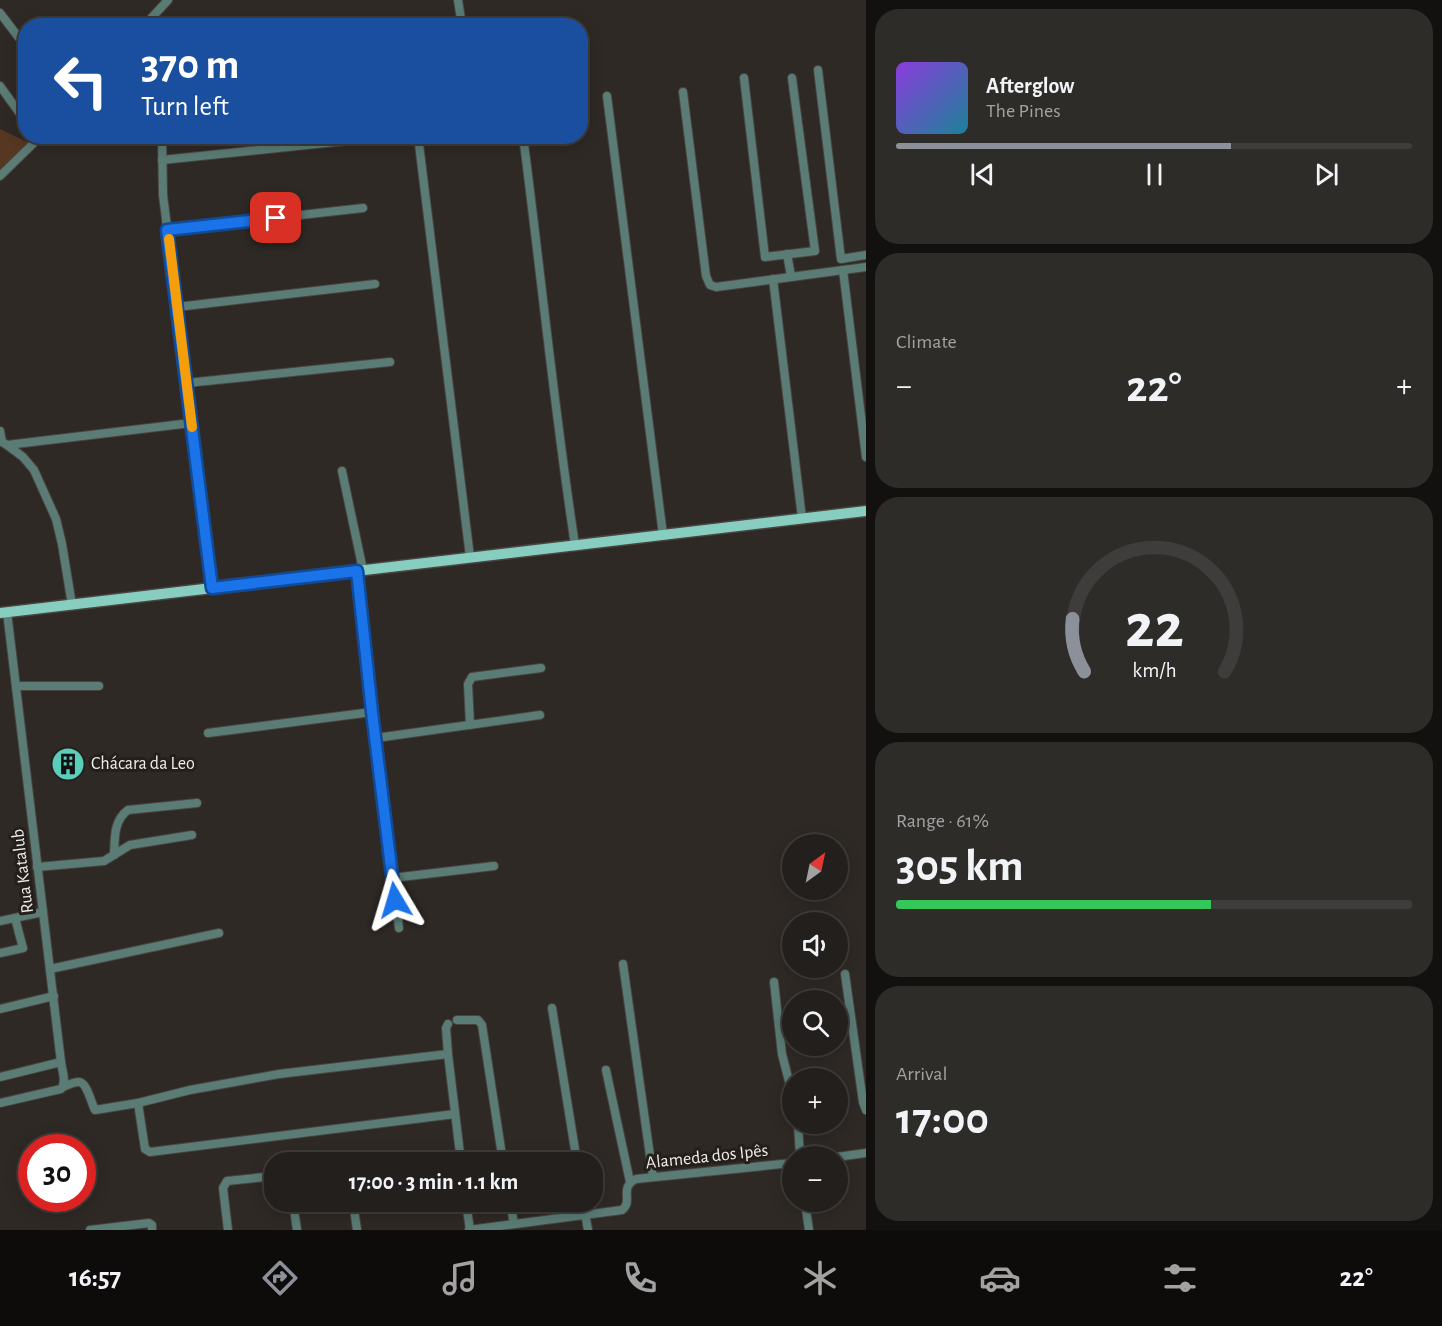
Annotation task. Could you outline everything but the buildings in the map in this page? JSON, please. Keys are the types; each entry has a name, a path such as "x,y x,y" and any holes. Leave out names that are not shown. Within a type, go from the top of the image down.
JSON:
{"main road":[{"path":"4,613 866,510"}],"street":[{"path":"151,18 168,0"},
{"path":"458,0 461,18"},
{"path":"0,13 18,37"},
{"path":"818,70 841,259 866,255"},
{"path":"744,78 765,257 816,252 792,78"},
{"path":"0,86 18,111"},
{"path":"683,92 708,282 713,287 866,267"},
{"path":"607,96 663,535"},
{"path":"0,176 32,144"},
{"path":"162,144 163,195 212,588"},
{"path":"162,160 316,144"},
{"path":"419,144 470,557"},
{"path":"525,144 560,444 575,545"},
{"path":"167,230 363,208"},
{"path":"788,254 790,276"},
{"path":"843,270 866,457"},
{"path":"773,279 802,518"},
{"path":"177,307 375,284"},
{"path":"187,384 390,362"},
{"path":"7,445 191,423"},
{"path":"0,431 2,442 23,457 34,470 56,519 72,604"},
{"path":"342,471 360,571 372,712 399,928"},
{"name":"Rua Katalub","path":"4,613 16,686 54,996 64,1082 62,1088"},
{"path":"470,725 468,684 472,677 541,668"},
{"path":"16,686 99,686"},
{"path":"208,733 372,712"},
{"path":"376,738 540,715"},
{"path":"114,855 116,827 128,810 197,803"},
{"path":"38,867 104,861 130,845 192,836"},
{"path":"392,878 494,866"},
{"path":"0,921 43,912"},
{"path":"0,953 23,948 15,918"},
{"path":"50,969 219,933"},
{"path":"623,964 653,1178"},
{"path":"846,978 866,1110"},
{"path":"774,982 786,1068"},
{"path":"0,1009 54,996"},
{"path":"552,1008 575,1152"},
{"path":"457,1020 478,1020 482,1025 501,1152"},
{"path":"448,1024 446,1028 448,1054 460,1152"},
{"path":"0,1103 62,1088 79,1081 87,1089 95,1110 270,1076 448,1054"},
{"path":"0,1077 61,1062"},
{"path":"606,1070 630,1182"},
{"path":"138,1103 146,1151 150,1152 455,1114"},
{"path":"848,1155 866,1153"},
{"name":"Alameda dos Ipês","path":"470,1230 624,1210 627,1205 627,1188 630,1182 636,1179 782,1164"},
{"path":"228,1230 224,1184 227,1181 264,1177"},
{"path":"295,1212 297,1230"},
{"path":"354,1212 357,1230"},
{"path":"467,1212 470,1230"},
{"path":"512,1212 514,1224"},
{"path":"585,1212 588,1230"},
{"path":"806,1212 809,1230"},
{"path":"90,1230 149,1223 153,1230"}],"shaded area":[{"path":"0,129 18,138 18,144 33,145 0,170"}],"slow traffic":[{"path":"169,239 192,427"}],"place":[{"name":"Chácara da Leo","path":"68,764"}],"route":[{"path":"276,218 167,230 212,588 357,571 395,900"}]}
